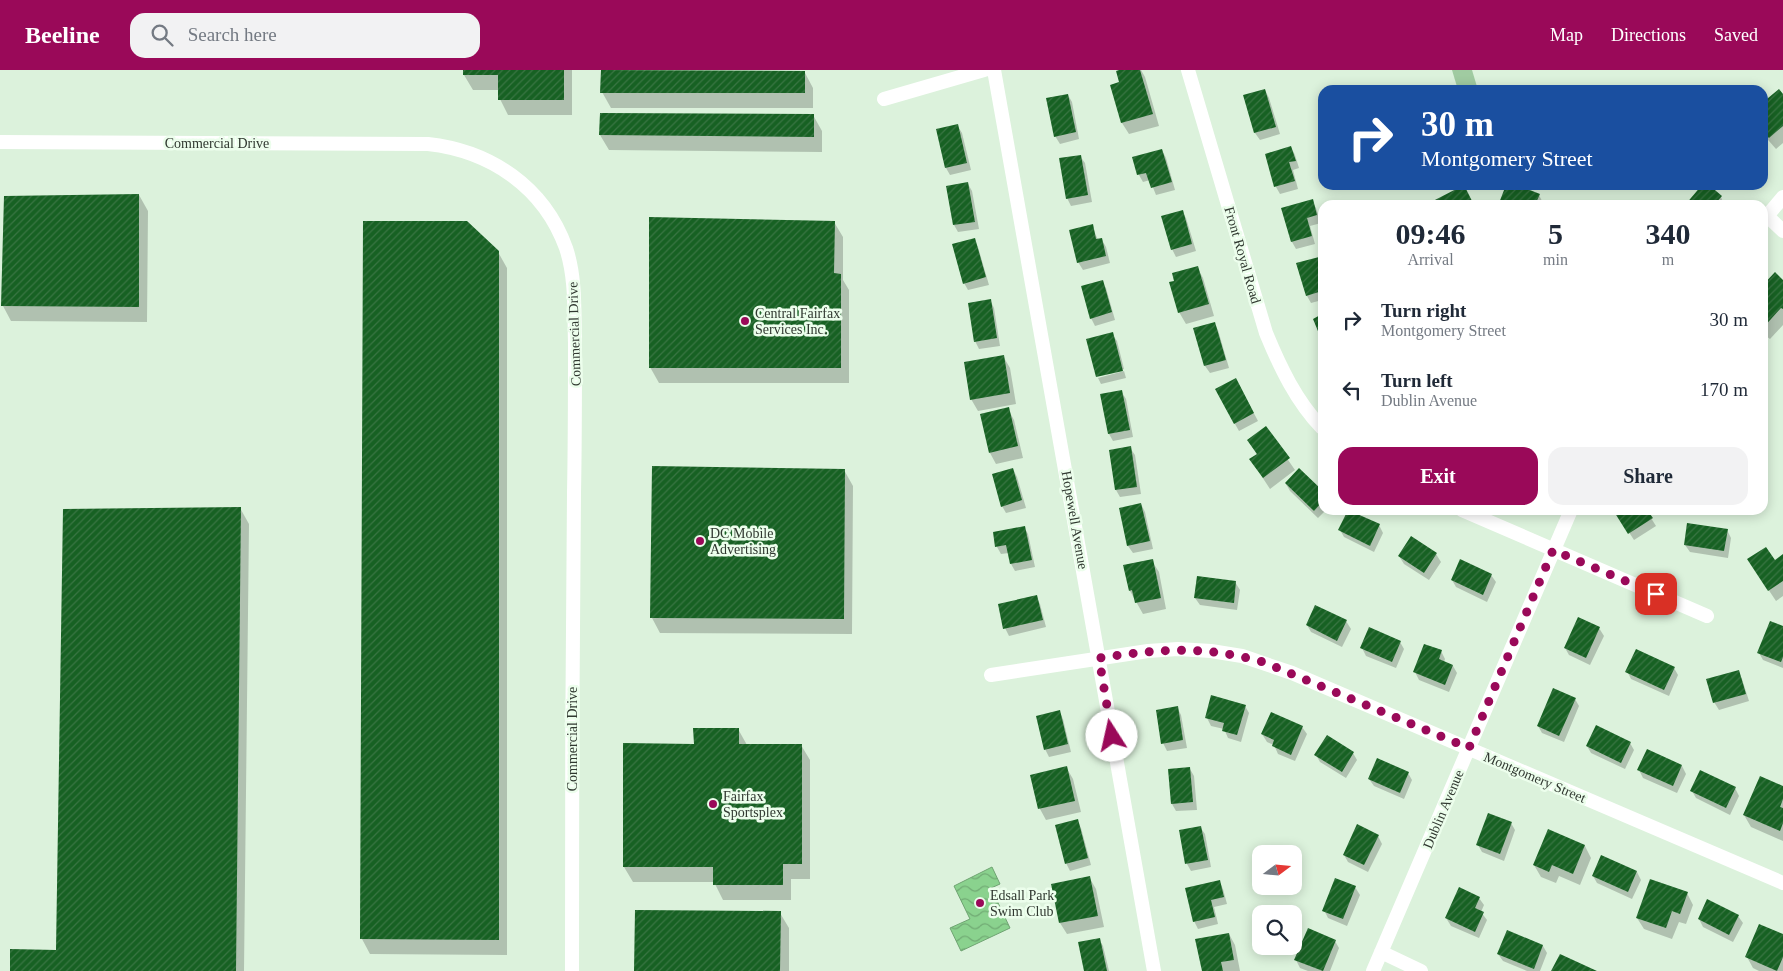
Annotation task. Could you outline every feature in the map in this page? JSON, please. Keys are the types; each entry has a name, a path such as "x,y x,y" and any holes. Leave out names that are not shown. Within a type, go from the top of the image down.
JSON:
{"street":[{"path":"884,99 984,70"},
{"name":"Hopewell Avenue","path":"994,70 1154,971"},
{"name":"Front Royal Road","path":"1188,70 1266,333 1292,388 1318,423"},
{"name":"Commercial Drive","path":"0,142 419,144 447,146 470,152 505,170 526,187 548,213 559,232 566,250 572,274 574,298 572,971"},
{"path":"1768,215 1783,197"},
{"path":"1768,221 1783,231"},
{"path":"1473,515 1707,616"},
{"name":"Dublin Avenue","path":"1374,971 1569,515"},
{"name":"Montgomery Street","path":"991,675 1148,651 1178,649 1211,650 1242,656 1292,673 1783,883"},
{"path":"1381,952 1421,971"}],"shaded area":[{"path":"1452,70 1472,70 1476,85 1456,85"}],"water":[{"name":"Edsall Park Swim Club","path":"992,867 1000,884 991,888 1010,928 961,951 950,928 970,919 954,886"}],"building":[{"path":"463,70 564,70 564,100 498,100 498,75 463,75"},
{"path":"601,70 805,71 805,93 600,93"},
{"path":"1140,70 1153,114 1121,123 1110,85 1119,82 1116,71"},
{"path":"1265,89 1276,127 1254,133 1243,95"},
{"path":"1779,89 1783,94 1783,126 1769,138 1768,137 1768,98"},
{"path":"1068,94 1076,132 1054,137 1046,98"},
{"path":"600,113 814,114 814,137 599,135"},
{"path":"958,124 967,163 945,168 936,129"},
{"path":"1291,146 1296,161 1289,162 1295,181 1274,187 1265,154"},
{"path":"1162,149 1172,182 1151,188 1146,173 1137,175 1132,157"},
{"path":"1081,155 1088,195 1066,199 1059,158"},
{"path":"968,182 975,222 953,225 946,186"},
{"path":"1454,190 1466,190 1472,200 1435,200"},
{"path":"1504,190 1530,190 1540,194 1537,200 1500,200"},
{"path":"1698,190 1715,190 1722,196 1718,200 1689,200"},
{"path":"139,194 139,307 1,306 4,196"},
{"path":"1313,199 1317,215 1307,218 1312,236 1291,242 1281,208"},
{"path":"1183,210 1192,244 1171,250 1161,216"},
{"name":"Central Fairfax Services Inc.","path":"649,217 835,221 834,273 841,274 841,368 649,368"},
{"path":"363,221 467,221 499,251 499,940 360,939"},
{"path":"1093,224 1096,239 1102,238 1106,256 1077,263 1069,230"},
{"path":"975,238 986,277 963,284 952,244"},
{"path":"1318,257 1318,292 1306,296 1296,263"},
{"path":"1198,266 1209,304 1178,313 1169,282 1174,281 1172,273"},
{"path":"1775,272 1783,280 1783,309 1781,308 1768,322 1768,280"},
{"path":"1103,280 1112,312 1090,319 1081,286"},
{"path":"991,299 997,338 974,342 968,303"},
{"path":"1318,316 1318,331 1313,319"},
{"path":"1215,322 1226,360 1204,366 1193,328"},
{"path":"1113,332 1123,371 1096,377 1086,339"},
{"path":"1004,355 1010,393 970,400 964,362"},
{"path":"1236,378 1254,413 1234,424 1215,389"},
{"path":"1122,390 1130,430 1108,434 1100,394"},
{"path":"1009,407 1018,446 989,453 980,414"},
{"path":"1266,426 1290,458 1263,478 1249,459 1257,454 1247,440"},
{"path":"1131,446 1137,487 1115,490 1109,450"},
{"path":"652,466 845,469 844,619 650,618"},
{"path":"1013,468 1022,500 1001,507 992,474"},
{"path":"1299,468 1318,486 1318,506 1314,511 1285,483"},
{"path":"1141,503 1150,541 1127,546 1119,508"},
{"path":"241,507 236,971 10,971 10,949 56,950 63,509"},
{"path":"1346,515 1359,515 1380,524 1370,546 1338,530"},
{"path":"1616,515 1651,515 1653,518 1628,534"},
{"path":"1687,523 1728,529 1724,551 1684,545"},
{"path":"1025,526 1032,560 1010,564 1006,545 995,547 993,532"},
{"path":"1411,536 1437,553 1424,573 1398,556"},
{"path":"1766,547 1775,560 1783,554 1783,581 1768,591 1747,559"},
{"path":"1153,559 1161,598 1135,603 1132,590 1129,591 1123,565"},
{"path":"1460,559 1492,574 1483,595 1451,580"},
{"path":"1197,576 1236,581 1234,603 1194,598"},
{"path":"1037,595 1043,620 1003,629 998,604"},
{"path":"1315,605 1347,620 1337,641 1306,625"},
{"path":"1578,617 1600,627 1586,658 1564,648"},
{"path":"1770,621 1783,626 1783,657 1781,662 1757,653"},
{"path":"1369,627 1401,641 1392,662 1360,648"},
{"path":"1424,644 1442,650 1439,659 1453,665 1445,685 1413,672"},
{"path":"1636,649 1675,667 1664,690 1625,672"},
{"path":"1739,670 1746,694 1713,703 1706,679"},
{"path":"1553,688 1576,698 1559,736 1537,726"},
{"path":"1211,695 1246,705 1237,735 1222,731 1224,723 1205,718"},
{"path":"1178,706 1183,740 1161,744 1156,710"},
{"path":"1060,710 1068,744 1044,750 1036,716"},
{"path":"1271,712 1303,726 1291,755 1272,746 1274,740 1261,734"},
{"path":"1596,725 1631,742 1621,763 1586,746"},
{"name":"Fairfax Sportsplex","path":"693,728 739,728 739,744 802,744 802,864 783,864 783,885 713,885 713,867 623,867 623,743 694,744"},
{"path":"1327,735 1354,752 1342,772 1314,755"},
{"path":"1647,749 1682,765 1673,786 1637,770"},
{"path":"1377,758 1409,772 1400,793 1368,779"},
{"path":"1067,766 1075,801 1038,809 1030,775"},
{"path":"1190,767 1193,802 1171,804 1168,769"},
{"path":"1700,770 1736,787 1726,808 1690,791"},
{"path":"1760,776 1783,786 1783,799 1780,807 1783,808 1783,823 1780,831 1743,815"},
{"path":"1488,813 1512,822 1500,854 1476,845"},
{"path":"1078,819 1088,858 1065,864 1055,825"},
{"path":"1357,824 1379,835 1364,865 1343,855"},
{"path":"1201,826 1208,860 1185,864 1179,830"},
{"path":"1548,829 1585,845 1573,874 1552,865 1549,872 1533,865"},
{"path":"1601,855 1637,871 1628,892 1592,876"},
{"path":"1090,876 1098,916 1059,923 1051,884"},
{"path":"1335,878 1356,886 1343,919 1322,911"},
{"path":"1650,879 1688,892 1680,914 1672,911 1666,928 1636,918"},
{"path":"1220,880 1224,897 1211,900 1215,917 1193,922 1185,888"},
{"path":"1459,887 1480,897 1475,908 1484,912 1475,932 1445,918"},
{"path":"1707,899 1739,915 1729,935 1698,919"},
{"path":"635,910 781,911 780,971 634,971"},
{"path":"1759,924 1783,934 1783,957 1777,971 1745,957"},
{"path":"1308,928 1336,940 1323,971 1294,960 1296,955 1302,955 1302,942"},
{"path":"1507,930 1543,945 1534,969 1497,954"},
{"path":"1229,933 1234,960 1221,962 1223,971 1202,971 1195,939"},
{"path":"1100,938 1107,971 1084,971 1078,942"},
{"path":"1560,954 1597,971 1551,971"}],"place":[{"name":"Central Fairfax Services Inc.","path":"745,321"},
{"name":"DC Mobile Advertising","path":"700,541"},
{"name":"Fairfax Sportsplex","path":"713,804"},
{"name":"Edsall Park Swim Club","path":"980,903"}],"route":[{"path":"1112,736 1099,658 1148,651 1178,649 1211,650 1242,656 1292,673 1469,748 1553,550 1656,594"}]}
